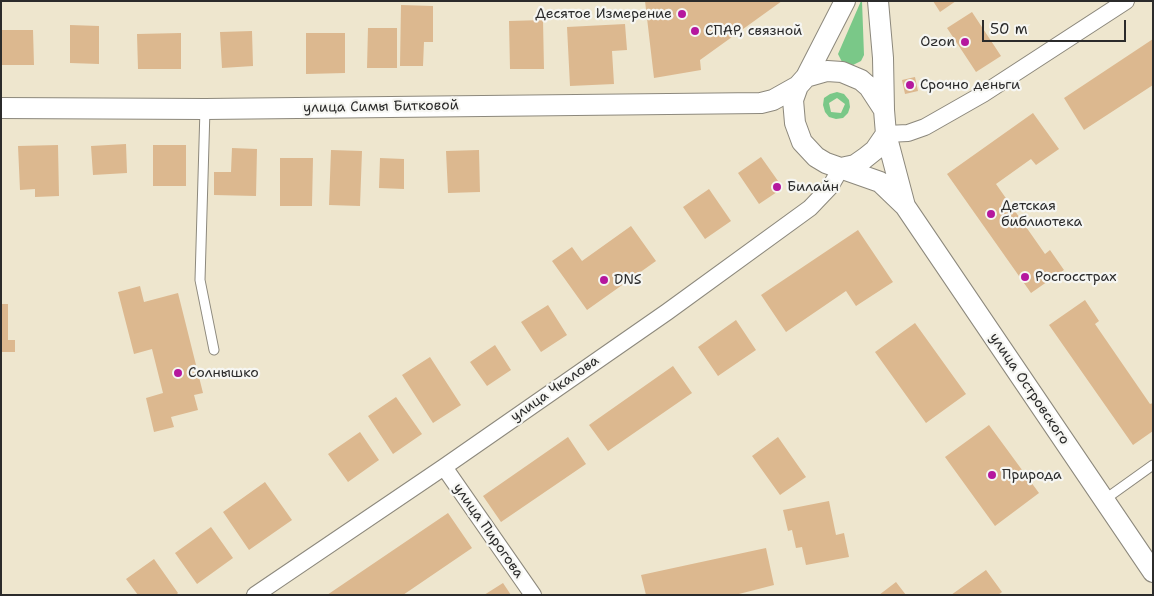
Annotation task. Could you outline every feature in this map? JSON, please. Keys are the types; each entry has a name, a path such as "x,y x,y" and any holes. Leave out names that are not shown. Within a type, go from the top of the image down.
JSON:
{"street":[{"path":"845,1 793,100 794,119 802,142 816,157 826,164 841,168 855,165 865,158 875,150 886,134 883,58 878,1"},
{"path":"886,134 908,133 925,128 983,94 1126,1"},
{"path":"761,103 773,100 802,81 827,71 842,72 861,80 869,87 884,110"},
{"path":"761,103 777,108 794,119"},
{"name":"улица Симы Битковой","path":"1,108 205,109 761,103"},
{"name":"улица Островского","path":"886,134 905,206"},
{"name":"улица Островского","path":"841,168 880,182 905,206 1153,572"},
{"name":"улица Чкалова","path":"255,595 444,467 667,312 810,208 830,187 841,168"},
{"name":"улица Пирогова","path":"444,467 533,595"}],"lane":[{"path":"205,109 200,280 214,350"},
{"path":"1104,500 1153,465"}],"green space":[{"path":"861,1 864,55 861,61 853,65 842,62 838,54"},
{"path":"837,92 844,94 849,100 850,107 848,113 843,118 829,117 825,112 824,98","holes":["837,98 845,104 841,113 831,112 829,103"]}],"building":[{"name":"СПАР, связной","path":"645,1 782,1 700,60 701,70 654,78"},
{"path":"933,1 956,1 940,12"},
{"path":"401,5 433,6 433,42 424,42 423,66 400,66"},
{"path":"972,12 1001,56 976,72 947,28"},
{"path":"543,20 544,69 510,69 509,21"},
{"path":"625,24 627,50 612,51 614,84 570,86 567,27"},
{"path":"70,25 99,26 99,64 70,63"},
{"path":"368,28 397,28 397,68 367,68"},
{"path":"1,30 33,30 34,65 1,65"},
{"path":"252,31 253,66 222,68 220,32"},
{"path":"181,33 181,69 138,69 137,34"},
{"path":"306,33 345,33 345,73 306,74"},
{"path":"1153,39 1153,85 1084,130 1064,98"},
{"name":"Срочно деньги","path":"915,77 918,91 905,94 902,80"},
{"path":"1033,113 1059,149 1036,165 1031,159 996,184 1045,254 1050,250 1064,270 1031,293 947,174"},
{"path":"126,144 127,173 93,175 91,146"},
{"path":"58,145 59,196 35,197 35,189 20,190 18,146"},
{"path":"153,145 186,145 186,186 153,186"},
{"path":"232,148 257,149 256,196 214,195 214,172 231,172"},
{"path":"331,150 362,151 360,206 329,205"},
{"path":"479,150 480,192 448,193 446,151"},
{"path":"761,157 783,188 759,204 738,173"},
{"path":"280,158 313,158 312,206 280,206"},
{"path":"380,158 404,159 404,189 379,188"},
{"path":"709,189 731,221 705,239 683,207"},
{"path":"631,226 656,261 587,310 552,261 572,247 582,261"},
{"path":"858,230 893,282 856,306 846,291 786,332 761,295"},
{"name":"Солнышко","path":"140,286 144,302 178,293 203,393 194,395 198,410 171,417 174,427 154,432 146,398 163,393 152,349 134,354 118,292"},
{"path":"1085,300 1099,321 1095,324 1150,404 1153,403 1153,431 1133,445 1049,325"},
{"path":"1,304 8,304 8,340 15,340 15,352 1,352"},
{"path":"548,305 567,335 541,352 521,322"},
{"path":"736,320 756,350 718,376 698,347"},
{"path":"915,323 966,394 926,423 875,352"},
{"path":"495,345 511,370 487,386 470,362"},
{"path":"430,357 461,405 433,423 402,375"},
{"path":"673,366 692,393 608,451 589,425"},
{"path":"396,397 422,434 393,454 368,416"},
{"name":"Природа","path":"989,425 1039,493 995,526 945,457"},
{"path":"360,432 379,460 348,482 328,454"},
{"path":"568,437 586,464 501,522 483,496"},
{"path":"778,437 806,477 780,495 752,456"},
{"path":"265,482 292,520 249,550 223,512"},
{"path":"829,501 836,535 844,533 849,557 806,565 802,547 796,548 792,530 788,531 783,510"},
{"path":"448,513 472,548 403,595 327,595"},
{"path":"211,527 233,558 197,584 175,553"},
{"path":"766,548 774,585 735,595 646,595 641,575"},
{"path":"154,559 178,593 176,595 138,595 126,579"},
{"path":"986,570 1002,592 998,595 951,595"},
{"path":"896,582 906,595 879,595"},
{"path":"503,583 511,595 484,595"}],"place":[{"name":"Десятое Измерение","path":"682,14"},
{"name":"СПАР, связной","path":"695,31"},
{"name":"Ozon","path":"965,42"},
{"name":"Срочно деньги","path":"910,85"},
{"name":"Билайн","path":"777,187"},
{"name":"Детская библиотека","path":"991,214"},
{"name":"Росгосстрах","path":"1025,277"},
{"name":"DNS","path":"604,280"},
{"name":"Солнышко","path":"178,373"},
{"name":"Природа","path":"992,475"}]}
